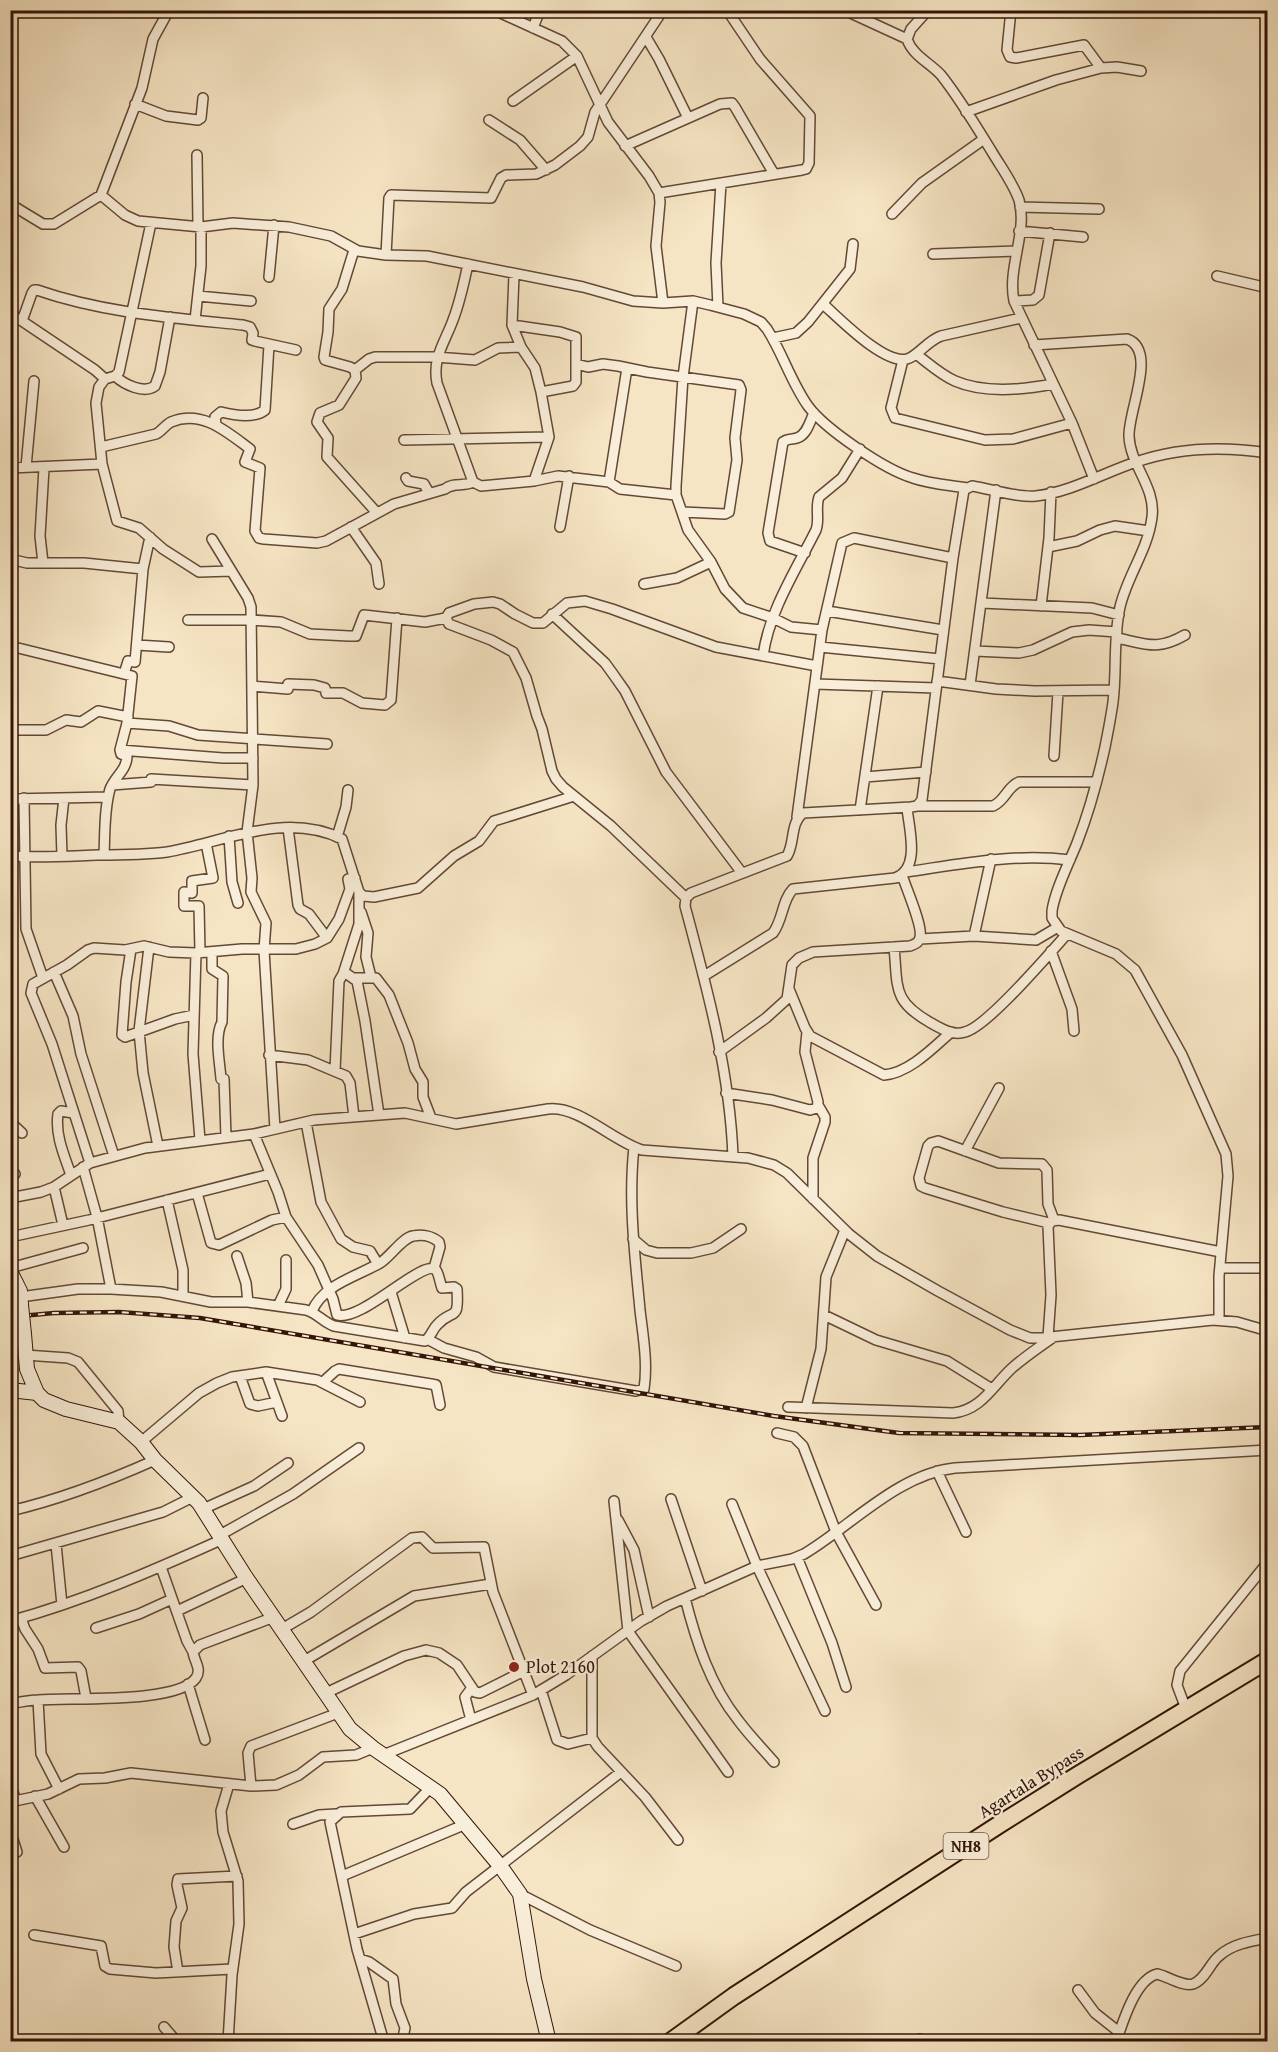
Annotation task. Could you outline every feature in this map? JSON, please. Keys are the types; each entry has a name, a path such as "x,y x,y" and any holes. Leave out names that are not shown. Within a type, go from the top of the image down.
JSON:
{"highway":[{"name":"Agartala Bypass","path":"670,2042 734,1996 1077,1774 1268,1660"}],"main road":[{"path":"10,1270 16,1281 21,1301 27,1369 37,1393 44,1400 66,1409 119,1422 141,1442 155,1460 203,1509 324,1694 350,1729 431,1787 451,1805 520,1894 534,1979 549,2042"},
{"path":"10,1388 27,1369"},
{"path":"10,1388 37,1393"}],"street":[{"path":"10,204 49,225 100,195 146,74 153,39 169,10"},
{"path":"494,10 562,41 577,56 608,122 659,193 656,246 663,303"},
{"path":"533,28 540,10"},
{"path":"386,255 391,195 491,198 501,178 506,175 529,176 546,170 580,146 588,137 592,128 592,120 601,104 663,10"},
{"path":"659,193 802,170 808,167 810,116 760,59 727,10"},
{"path":"844,10 906,39 913,50 940,74 1007,176 1020,207 1012,283 1014,301 1072,423 1094,479"},
{"path":"906,39 910,29 928,10"},
{"path":"1011,10 1007,50 1010,57 1016,58 1084,45 1101,68"},
{"path":"646,37 688,118"},
{"path":"513,101 577,56"},
{"path":"966,112 1056,80 1101,68 1141,70"},
{"path":"135,104 166,116 198,120 201,118 203,98"},
{"path":"625,146 720,104 732,103 774,174"},
{"path":"489,120 520,140 546,170"},
{"path":"892,213 921,183 984,139"},
{"path":"195,320 201,267 197,155"},
{"path":"718,307 716,263 721,183"},
{"path":"100,195 125,215 138,221 200,226 233,223 274,225 331,236 354,250 386,255 427,256 583,287 633,301 663,303 693,301 753,317 764,325 773,338 799,392 814,413 860,449 912,478 1033,496 1094,479 1154,456 1202,448 1243,449 1268,453"},
{"path":"1020,207 1099,209"},
{"path":"152,223 122,365 116,376 105,379 99,387 96,403 102,464 117,521 139,528 163,549 200,572 231,571"},
{"path":"269,277 274,225"},
{"path":"1019,231 1083,237"},
{"path":"1014,301 1033,300 1039,295 1050,233"},
{"path":"773,338 796,333 823,304 850,269 853,244"},
{"path":"354,250 342,289 329,309 324,357 325,360 350,366 355,370 356,378 339,405 320,413 317,422 318,427 325,432 328,438 327,456 377,513"},
{"path":"933,254 1016,251"},
{"path":"468,264 453,320 436,357 435,369 437,383 473,482 481,486 569,476 609,482 620,489 676,495"},
{"path":"514,275 512,326 521,347 535,368 542,392 549,437 534,481"},
{"path":"1217,276 1268,288"},
{"path":"22,321 34,290 74,302 250,327 253,333 252,340 296,350"},
{"path":"198,296 251,301"},
{"path":"693,301 682,377 676,495 688,530 711,562 725,589 742,608 773,618 791,627 822,630"},
{"path":"823,304 864,340 889,356 903,360 916,354 929,342 941,336 1021,318"},
{"path":"10,315 95,370 105,379"},
{"path":"116,376 128,385 147,390 155,386 160,372 170,317"},
{"path":"512,326 560,332 576,337 577,379 573,386 542,392"},
{"path":"1034,345 1127,339 1136,344 1140,350 1141,366 1129,436 1134,462 1153,506 1149,531 1122,600 1119,615 1114,690 1105,748 1084,824 1052,906 1052,918 1067,934 1116,954 1134,970 1182,1055 1226,1154 1228,1176 1221,1252 1219,1320"},
{"path":"216,424 214,417 221,412 245,415 260,414 265,411 269,345"},
{"path":"355,370 369,358 375,357 436,357 476,360 498,348 521,347"},
{"path":"916,354 949,378 971,386 1020,389 1053,384"},
{"path":"903,360 891,408 895,418 902,421 978,439 1001,440 1072,423"},
{"path":"576,364 588,367 608,364 737,384 740,387 735,438 737,460 729,512 725,514 683,512"},
{"path":"609,482 627,368"},
{"path":"26,467 34,381"},
{"path":"805,553 770,541 768,533 783,442 803,435 814,413"},
{"path":"101,447 156,434 169,423 178,420 195,419 216,424 250,449 244,462 260,468 255,531 259,538 317,543 326,541 393,504 445,489 451,485 473,482"},
{"path":"404,440 549,437"},
{"path":"764,656 766,636 773,618 818,524 819,497 842,478 860,449"},
{"path":"10,468 102,464"},
{"path":"43,563 40,536 44,468"},
{"path":"560,527 569,476"},
{"path":"406,478 408,481 424,484 429,494"},
{"path":"920,939 920,928 904,874 910,862 912,807 923,797 962,494 967,488"},
{"path":"970,685 996,490"},
{"path":"1041,606 1052,492"},
{"path":"1048,547 1081,540 1100,530 1115,526 1149,531"},
{"path":"351,527 376,563 379,584"},
{"path":"104,855 108,797 118,775 126,769 128,757 121,754 120,750 128,720 128,661 135,662 143,569 150,537"},
{"path":"733,1157 732,1133 719,1052 704,976 685,906 686,898 691,893 787,856 791,849 822,630 842,543 854,538 862,539 953,558"},
{"path":"212,539 248,598 251,607 253,785 247,832 252,878 251,892 266,923 264,950 275,1129"},
{"path":"10,559 27,563 84,563 143,569"},
{"path":"644,584 677,578 711,562"},
{"path":"188,620 281,622 310,634 356,636 364,615 425,622 446,618 449,614 474,604 493,602 533,623 543,623 567,603 585,602 612,609 716,647 817,666"},
{"path":"982,603 1092,608 1119,615"},
{"path":"827,611 944,630"},
{"path":"552,614 614,674 666,772 742,873"},
{"path":"252,686 288,688 288,684 314,685 326,688 326,693 343,693 362,703 385,705 391,700 397,618"},
{"path":"446,618 449,624 491,640 516,656 526,678 542,729 552,771 563,787 611,826 686,898"},
{"path":"975,651 1019,653 1033,650 1072,632 1089,630 1156,645 1169,644 1185,635"},
{"path":"137,645 169,647"},
{"path":"10,646 128,675"},
{"path":"820,647 940,659"},
{"path":"815,684 970,685 1058,692 1114,690"},
{"path":"860,810 878,686"},
{"path":"1054,756 1058,692"},
{"path":"10,732 46,730 66,720 81,722 98,711 128,720 169,726 198,735 327,744"},
{"path":"120,750 223,758 253,758"},
{"path":"865,777 926,772"},
{"path":"112,785 151,782 151,780 253,785"},
{"path":"797,817 808,812 993,806 1002,801 1010,788 1019,782 1096,782"},
{"path":"337,837 346,807 348,790"},
{"path":"359,892 363,896 374,897 418,888 454,856 479,841 494,821 574,796"},
{"path":"10,799 108,797"},
{"path":"24,798 26,928 43,978"},
{"path":"62,856 61,825 64,798"},
{"path":"288,828 300,909 309,914 327,938"},
{"path":"10,856 137,855 167,852 247,832 288,828 314,829 342,839 359,892 360,908 359,924 339,981 335,1071"},
{"path":"229,836 232,882 238,903"},
{"path":"200,1140 193,1054 200,906 184,906 184,892 192,893 192,881 213,878 206,843"},
{"path":"704,976 773,933 779,925 788,894 793,889 895,878 904,874 991,859 1023,856 1070,860"},
{"path":"974,936 991,859"},
{"path":"111,1289 87,1165 52,1044 31,993 33,984 88,950 98,948 125,950 139,946 169,952 198,953 242,949 296,949 315,945 327,938 339,919 350,889 348,879 355,878"},
{"path":"360,908 368,933 366,957 370,977"},
{"path":"719,1052 782,1005 787,999 792,965 804,955 824,951 910,946 920,939 974,936 1036,940 1058,927"},
{"path":"894,947 902,1001 915,1014 951,1032 969,1032 1018,987 1067,934"},
{"path":"149,947 139,1031 143,1073 158,1146"},
{"path":"131,949 122,1033 125,1037 175,1018 194,1015"},
{"path":"1051,951 1072,1009 1074,1031"},
{"path":"212,952 212,969 223,975 219,1055 221,1079 224,1079 226,1137"},
{"path":"54,972 73,1016 81,1054 114,1156"},
{"path":"343,974 354,978 370,977 379,980 389,995 408,1043 415,1069 423,1082 423,1097 431,1118"},
{"path":"354,978 357,981 365,1021 379,1115"},
{"path":"126,982 144,987"},
{"path":"789,989 807,1032 805,1052 818,1106 825,1117 813,1158 813,1199"},
{"path":"807,1032 828,1047 884,1075 892,1074 909,1065 951,1032"},
{"path":"269,1055 309,1060 349,1079 354,1117"},
{"path":"965,1151 999,1088"},
{"path":"726,1093 772,1100 810,1110 818,1106"},
{"path":"10,1198 54,1187 87,1165 158,1146 254,1134 306,1122 354,1117 405,1113 456,1124 562,1108 634,1148 657,1152 748,1158 774,1165 787,1173 845,1230 878,1256 1010,1330 1030,1338 1219,1320 1251,1325 1268,1331"},
{"path":"71,1175 58,1138 57,1118 61,1112 73,1113"},
{"path":"10,1122 22,1133"},
{"path":"306,1122 321,1202 342,1239 353,1247 370,1251 378,1264"},
{"path":"254,1134 286,1217 318,1265 337,1316 348,1316 391,1292 424,1269 434,1268"},
{"path":"1051,1337 1048,1236 1052,1221 1048,1204 1046,1167 1038,1164 999,1163 941,1141 931,1143 921,1167 919,1178 921,1186 982,1206 1052,1221 1221,1252"},
{"path":"21,1301 78,1289 111,1289 161,1292 211,1302 248,1302 278,1306 312,1311 323,1321 334,1326 429,1340 444,1348 476,1357 494,1367 636,1391 642,1390 645,1387 646,1359 633,1239 631,1189 634,1148"},
{"path":"10,1237 270,1174"},
{"path":"54,1187 63,1225"},
{"path":"197,1193 212,1243 215,1244 225,1242 272,1220 286,1217"},
{"path":"167,1200 183,1270 183,1296"},
{"path":"633,1239 646,1250 657,1253 692,1253 712,1248 741,1229"},
{"path":"806,1408 821,1349 826,1277 845,1230"},
{"path":"312,1311 316,1301 329,1290 378,1264 408,1238 426,1236 439,1242 440,1247 434,1268"},
{"path":"10,1270 83,1248"},
{"path":"237,1256 246,1282 248,1302"},
{"path":"278,1306 286,1289 286,1260"},
{"path":"429,1340 438,1323 454,1314 458,1307 457,1289 442,1288 434,1268"},
{"path":"1220,1268 1268,1268"},
{"path":"391,1292 405,1338"},
{"path":"824,1315 882,1342 947,1361 992,1389"},
{"path":"789,1407 953,1413 969,1410 1017,1364 1051,1337"},
{"path":"26,1355 68,1358 78,1362 118,1411 119,1422"},
{"path":"323,1382 334,1371 339,1370 431,1384 436,1385 440,1405"},
{"path":"266,1372 282,1416"},
{"path":"141,1442 203,1390 240,1376 266,1372 323,1382 360,1402"},
{"path":"240,1376 250,1404 258,1406 276,1402"},
{"path":"777,1433 794,1437 803,1446 836,1532 876,1605"},
{"path":"10,1622 62,1605 161,1567 222,1537 293,1494 359,1448"},
{"path":"10,1785 13,1801 53,1792 79,1779 137,1773 250,1786 276,1785 299,1774 323,1757 378,1751 471,1720 537,1693 649,1617 685,1598 757,1566 797,1557 811,1550 891,1494 920,1477 937,1471 955,1468 1268,1450"},
{"path":"10,1510 34,1505 104,1483 155,1460"},
{"path":"203,1509 254,1486 288,1462"},
{"path":"937,1471 966,1532"},
{"path":"10,1556 170,1509 193,1497"},
{"path":"671,1499 702,1591"},
{"path":"614,1501 628,1631 728,1772"},
{"path":"732,1504 757,1566 825,1711"},
{"path":"615,1515 634,1550 649,1617"},
{"path":"193,1652 200,1645 310,1612 412,1538 425,1539 433,1548 484,1547 491,1584 524,1671 537,1693 557,1740 568,1744 592,1738"},
{"path":"56,1544 62,1605"},
{"path":"797,1557 832,1643 846,1687"},
{"path":"1186,1709 1177,1685 1180,1671 1268,1562"},
{"path":"10,1704 38,1700 152,1696 193,1681 198,1672 193,1652 161,1567"},
{"path":"177,1611 247,1578"},
{"path":"304,1661 414,1596 491,1584"},
{"path":"685,1598 699,1648 722,1694 737,1719 774,1762"},
{"path":"96,1628 139,1614 172,1599"},
{"path":"21,1618 25,1629 38,1648 45,1668 78,1667 81,1671 86,1698"},
{"path":"324,1694 404,1656 426,1650 439,1653 457,1665 471,1689 480,1693 524,1671"},
{"path":"592,1656 592,1738 645,1797 678,1840"},
{"path":"188,1684 205,1740"},
{"path":"471,1689 465,1697 471,1720"},
{"path":"38,1700 42,1754 59,1789"},
{"path":"250,1786 248,1754 251,1746 338,1713"},
{"path":"354,1934 414,1914 452,1908 466,1892 621,1772"},
{"path":"228,2042 232,1970 239,1930 237,1876 223,1832 221,1811 229,1784"},
{"path":"293,1824 319,1815 347,1811 410,1809 431,1787"},
{"path":"35,1797 64,1847"},
{"path":"336,1814 330,1826 360,1959 384,2042"},
{"path":"342,1875 466,1824"},
{"path":"10,1830 17,1852"},
{"path":"178,1972 176,1921 182,1908 177,1885 178,1879 237,1876"},
{"path":"520,1894 590,1930 676,1966"},
{"path":"34,1935 101,1946 107,1968 156,1973 232,1970"},
{"path":"1078,1990 1117,2037 1138,1989 1151,1976 1164,1975 1186,1984 1193,1984 1200,1979 1216,1958 1228,1949 1268,1938"},
{"path":"360,1959 369,1962 393,1978 396,2004 406,2032 402,2042"},
{"path":"164,2027 177,2042"}],"railway":[{"path":"10,1317 54,1313 119,1312 200,1318 774,1416 899,1433 1080,1435 1268,1427"}],"place":[{"name":"Plot 2160","path":"514,1667"}]}
